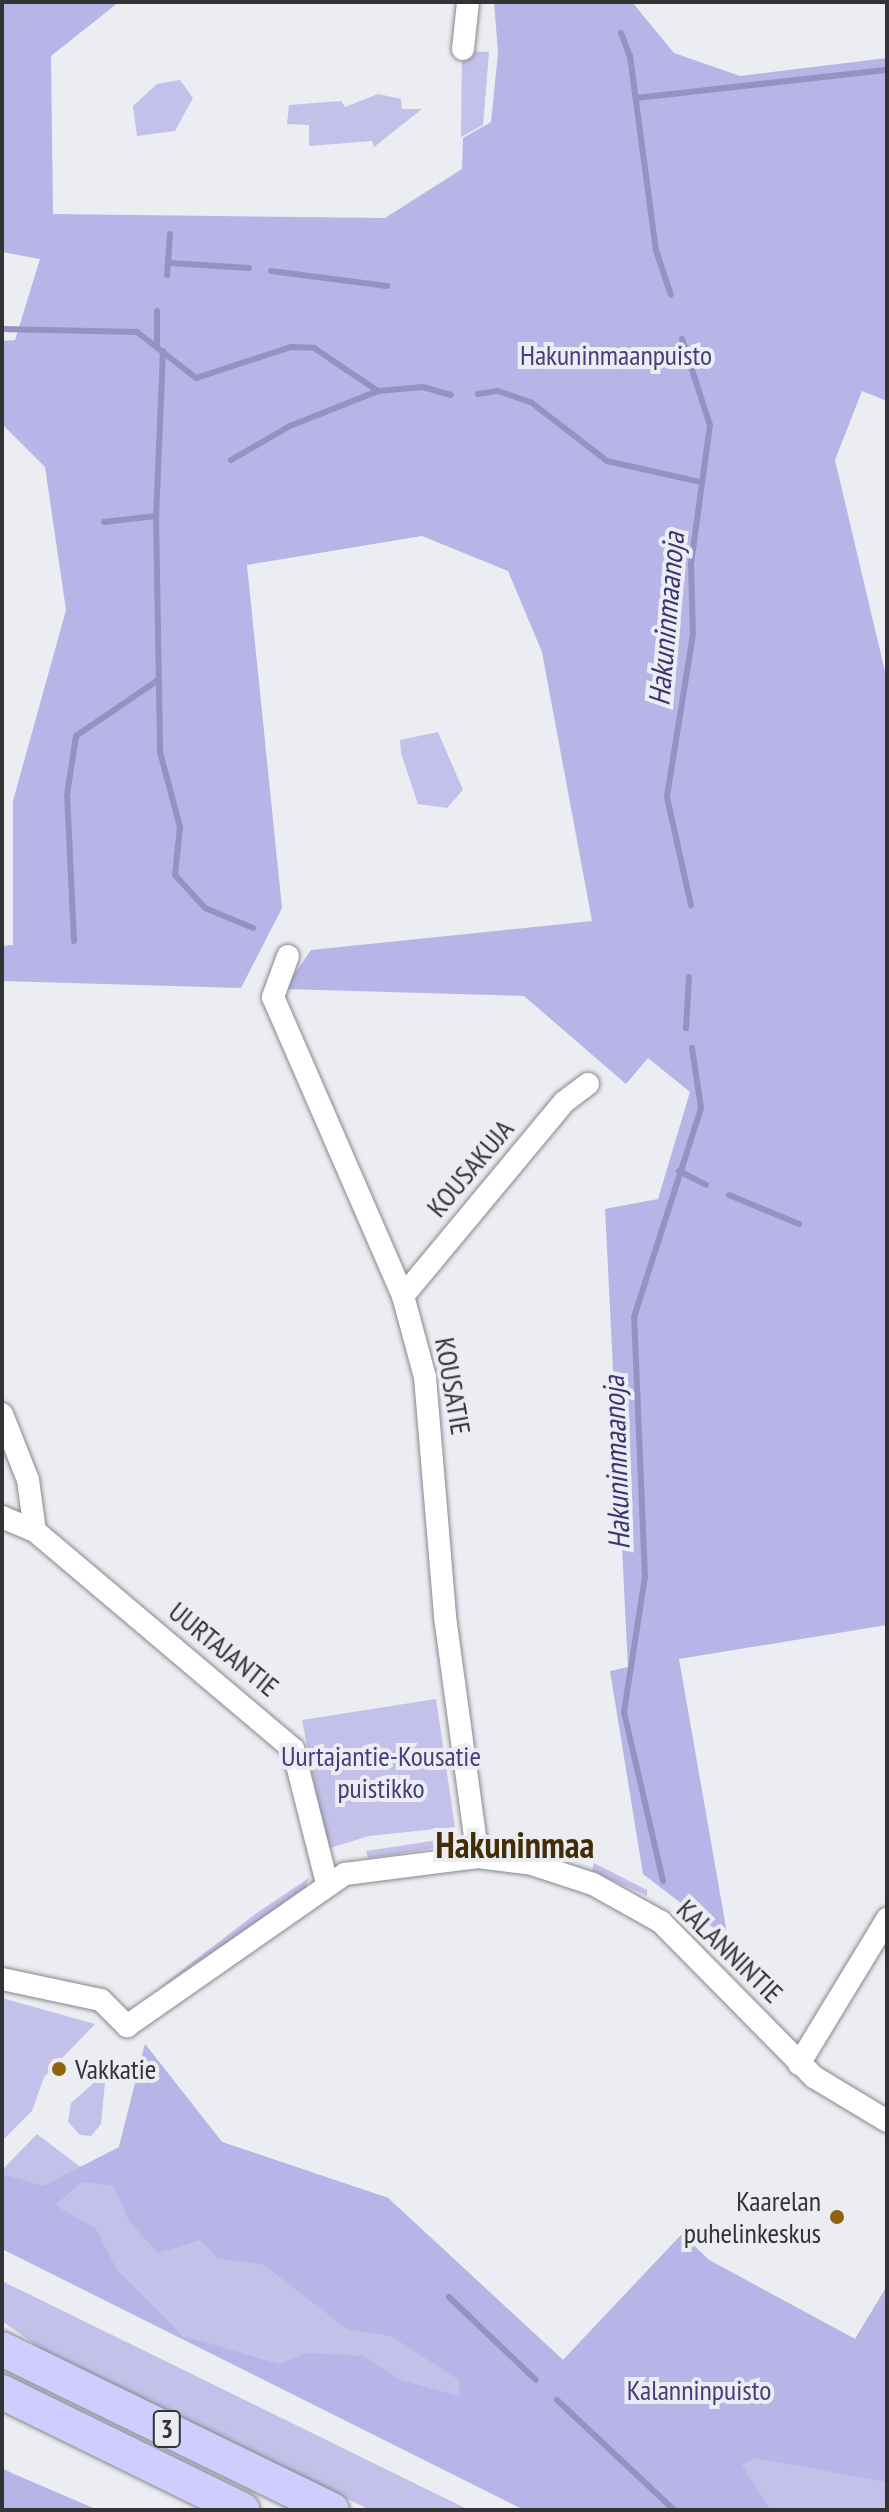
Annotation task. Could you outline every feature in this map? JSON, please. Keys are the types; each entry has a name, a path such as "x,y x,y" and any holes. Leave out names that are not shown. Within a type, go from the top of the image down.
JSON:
{"highway":[{"name":"3","path":"2,2349 332,2510"},
{"name":"3","path":"2,2392 243,2510"}],"street":[{"path":"463,49 468,2"},
{"name":"KOUSATIE","path":"288,956 273,997 403,1296 434,1436 445,1617 478,1857"},
{"name":"KOUSAKUJA","path":"403,1296 564,1102 588,1084"},
{"path":"2,1414 28,1480 35,1531"},
{"name":"UURTAJANTIE","path":"2,1517 35,1531 293,1749 327,1883"},
{"name":"KALANNINTIE","path":"2,1979 101,2000 127,2026 327,1883 404,1862 478,1857 532,1864 593,1884 661,1922 799,2064 887,2121"},
{"path":"799,2064 887,1919"}],"green space":[{"name":"Hakuninmaanpuisto","path":"2,2 119,2 51,56 53,214 385,218 462,169 463,138 491,122 498,53 494,2 632,2 674,53 740,76 887,58 887,401 862,391 835,460 887,680 887,1625 679,1659 728,1939 643,1874 610,1671 628,1667 605,1209 658,1199 690,1092 648,1058 626,1084 524,996 284,989 311,950 592,921 542,652 508,571 422,536 247,565 282,908 241,988 2,981 2,946 13,945 13,801 66,610 45,467 2,424 2,341 15,340 40,259 2,252"},
{"path":"462,51 489,52 483,125 461,137"},
{"path":"180,80 193,98 175,131 137,136 133,106 157,84"},
{"path":"378,94 401,99 402,109 422,109 374,147 372,141 309,146 309,125 287,124 289,105 341,101 345,107"},
{"path":"438,732 463,790 447,808 418,804 401,753 400,740"},
{"name":"Uurtajantie-Kousatie puistikko","path":"436,1699 455,1827 369,1836 327,1849 302,1720"},
{"path":"452,1838 452,1845 390,1855 368,1858 366,1851"},
{"path":"487,1840 570,1856 568,1862 498,1849"},
{"path":"594,1863 647,1890 647,1896 592,1871"},
{"path":"309,1878 305,1890 156,1990 258,1912"},
{"path":"2,1998 95,2024 44,2077 32,2111 2,2141"},
{"name":"Kalanninpuisto","path":"145,2044 222,2142 388,2198 563,2360 682,2234 709,2260 855,2339 887,2286 887,2510 531,2510 2,2245 2,2170 37,2134 79,2166 96,2165 119,2147"},
{"name":"Kalanninpuisto","path":"145,2044 222,2142 388,2198 563,2360 682,2234 709,2260 855,2339 887,2286 887,2482 755,2458 742,2465 770,2510 524,2510 2,2249 2,2174 43,2186 119,2147","holes":["82,2182 114,2186 129,2221 158,2253 201,2240 217,2258 264,2265 347,2329 391,2336 459,2380 459,2396 400,2380 364,2356 307,2353 279,2364 183,2336 117,2270 96,2229 55,2205"]},
{"path":"106,2072 101,2124 91,2136 80,2135 68,2122 71,2103"},
{"path":"2,2281 469,2510 370,2510 43,2350 2,2321"},
{"path":"2,2468 14,2474 98,2510 2,2510"}],"waterway":[{"name":"Hakuninmaanoja","path":"621,33 630,56 656,250 671,295"},
{"path":"636,98 887,70"},
{"path":"167,275 170,234"},
{"path":"170,263 249,268"},
{"path":"271,271 387,286"},
{"path":"157,311 157,346"},
{"path":"2,329 137,332 196,378 291,347 314,348 378,391 423,387 451,395"},
{"name":"Hakuninmaanoja","path":"682,339 710,425 691,564 693,634 667,797 691,905"},
{"path":"163,351 156,516 160,752 180,827 175,875 205,908 253,928"},
{"path":"231,460 290,426 378,391"},
{"path":"478,394 498,391 532,403 607,461 700,482"},
{"path":"104,522 156,516"},
{"path":"74,941 67,795 76,736 158,680"},
{"name":"Hakuninmaanoja","path":"686,1028 689,977"},
{"name":"Hakuninmaanoja","path":"663,1881 624,1712 645,1577 634,1317 701,1108 692,1048"},
{"path":"679,1171 706,1185"},
{"path":"729,1195 799,1224"},
{"path":"449,2297 536,2380"},
{"path":"557,2400 674,2510"}],"place":[{"name":"Vakkatie","path":"59,2069"},
{"name":"Kaarelan puhelinkeskus","path":"837,2217"}],"district":[{"name":"Hakuninmaa","path":"515,1845"}]}
